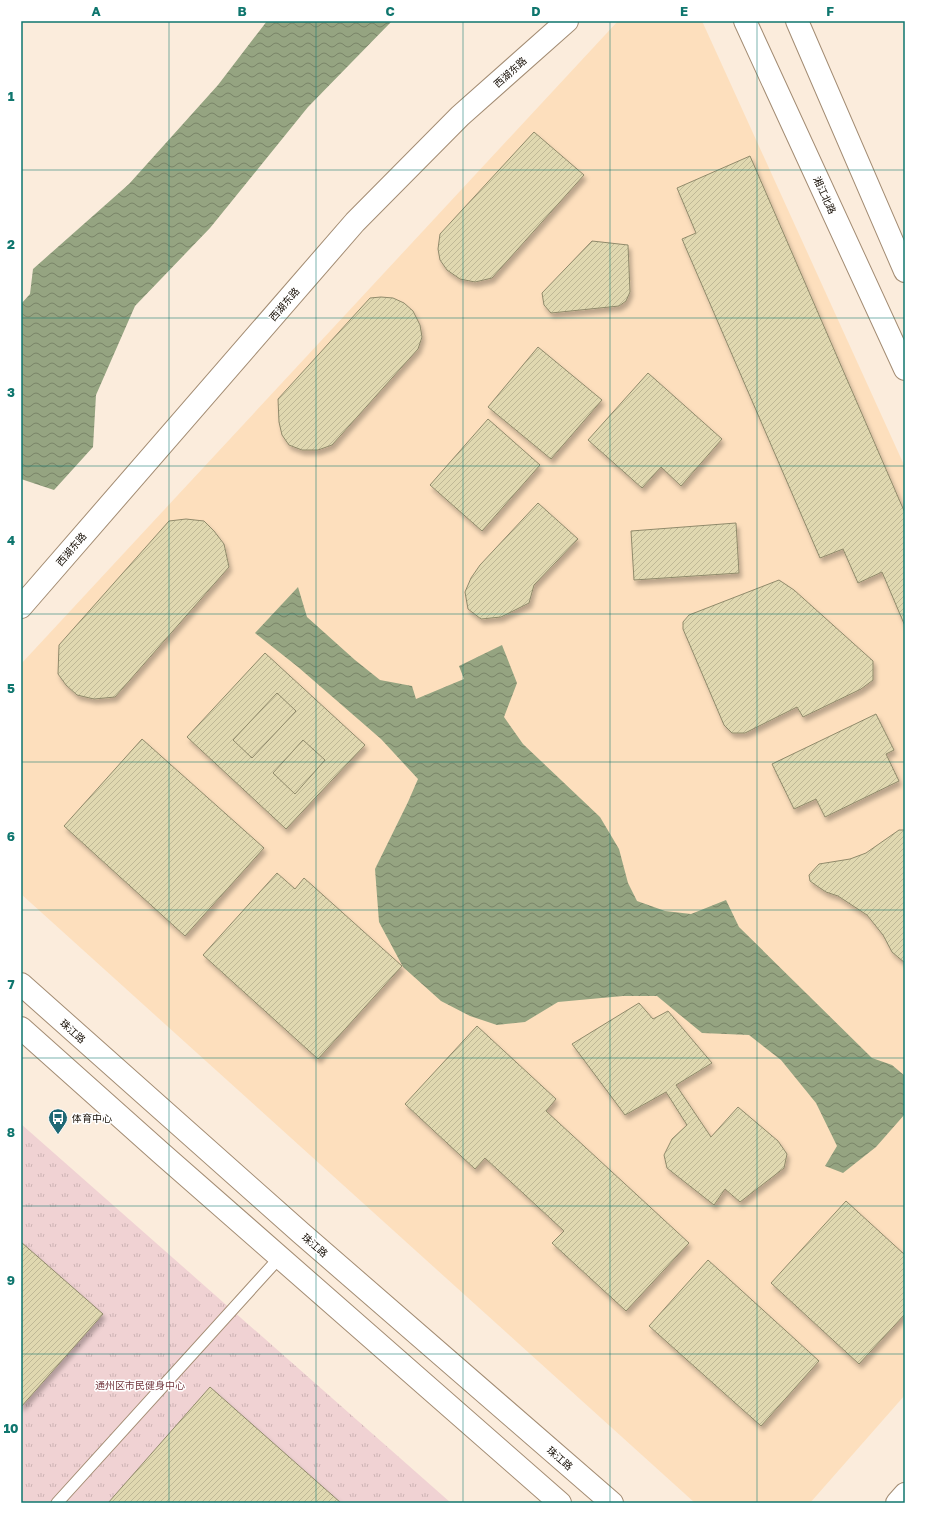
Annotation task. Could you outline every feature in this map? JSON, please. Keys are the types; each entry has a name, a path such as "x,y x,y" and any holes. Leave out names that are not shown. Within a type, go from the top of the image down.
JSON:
{"street":[{"name":"西湖东路","path":"21,607 356,222 460,116 567,21"},
{"name":"湘江北路","path":"745,21 905,369"},
{"path":"797,21 905,271"},
{"name":"珠江路","path":"21,984 277,1212 612,1503"},
{"path":"21,1028 560,1503"},
{"path":"897,1503 905,1494"}],"lane":[{"path":"57,1503 280,1257"}],"shaded area":[{"path":"618,21 702,21 905,467 905,1395 810,1503 695,1503 21,894 21,664"}],"green space":[{"name":"通州区市民健身中心","path":"21,1124 451,1503 21,1503"}],"water":[{"path":"267,21 392,21 308,107 210,228 135,306 96,395 93,447 54,490 21,479 21,304 30,294 33,269 129,184 218,85"},
{"path":"298,587 307,617 380,680 412,686 416,699 464,679 459,666 502,645 517,683 504,717 523,744 600,817 619,849 628,883 637,901 665,911 691,914 726,900 739,927 872,1058 892,1065 905,1076 905,1114 876,1147 843,1173 825,1166 837,1146 816,1103 781,1060 749,1035 702,1033 657,996 623,996 558,1002 525,1022 497,1025 470,1016 441,1001 403,967 379,922 375,869 418,779 381,739 298,667 255,633"}],"building":[{"path":"534,132 584,175 492,278 475,282 460,279 447,270 440,260 438,249 440,234"},
{"path":"750,156 905,513 905,626 882,572 858,583 843,549 820,558 682,239 696,233 677,188"},
{"path":"592,241 628,245 630,292 626,301 619,306 551,313 544,305 542,293"},
{"path":"370,298 393,298 404,303 413,311 420,325 422,337 418,349 332,445 318,450 302,450 289,445 282,435 279,422 278,399"},
{"path":"538,347 602,400 551,459 488,407"},
{"path":"648,373 722,439 681,486 661,467 642,488 588,440"},
{"path":"488,419 540,465 482,531 430,485"},
{"path":"538,503 578,539 534,585 529,603 501,617 481,619 468,609 465,592 471,578 480,565"},
{"path":"186,519 204,521 214,531 224,544 229,567 115,697 94,699 77,695 66,685 58,674 59,645 169,521"},
{"path":"736,523 739,573 634,580 631,531"},
{"path":"779,580 794,590 873,661 873,680 861,689 803,717 797,707 745,733 732,733 724,725 683,629 683,622 689,615"},
{"path":"265,653 365,745 286,829 187,737"},
{"path":"277,693 296,711 252,758 233,740"},
{"path":"876,714 894,750 886,754 899,781 825,817 816,799 794,809 772,764"},
{"path":"142,739 264,848 185,936 64,826"},
{"path":"303,740 325,760 295,794 273,773"},
{"path":"899,830 905,830 905,963 892,952 883,935 867,915 838,896 826,892 817,886 810,881 809,875 819,864 850,859 866,853"},
{"path":"277,873 295,889 304,878 402,966 318,1059 203,955"},
{"path":"639,1003 653,1019 668,1011 712,1063 676,1085 711,1137 738,1107 778,1141 787,1154 784,1168 740,1202 725,1189 714,1205 667,1168 664,1155 672,1139 687,1125 666,1092 625,1115 572,1044"},
{"path":"477,1026 556,1099 546,1111 689,1243 626,1311 552,1243 564,1231 485,1158 475,1169 405,1104"},
{"path":"846,1201 905,1255 905,1314 859,1364 771,1283"},
{"path":"21,1242 103,1314 21,1407"},
{"path":"708,1260 819,1361 761,1426 649,1326"},
{"path":"210,1387 341,1503 108,1503"}],"place":[{"name":"体育中心","path":"58,1135"}]}
